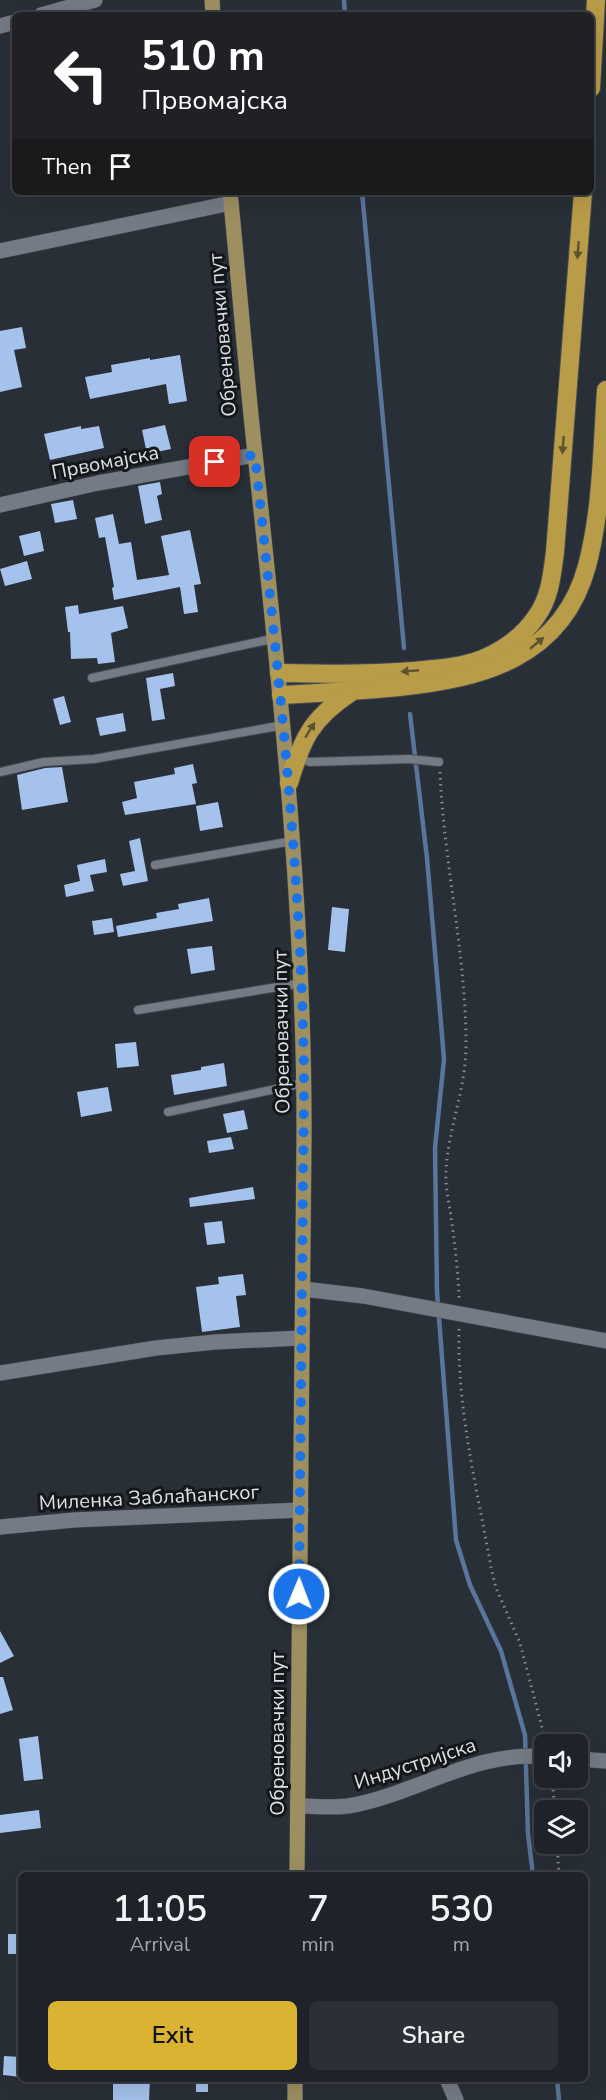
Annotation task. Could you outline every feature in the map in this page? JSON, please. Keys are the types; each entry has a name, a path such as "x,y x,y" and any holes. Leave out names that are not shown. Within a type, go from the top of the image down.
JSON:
{"highway":[{"path":"594,35 596,0"},
{"path":"279,673 360,675 457,666 485,658 504,648 536,617 547,599 555,552 583,195"},
{"path":"281,695 352,692 424,684 474,675 498,667 529,650 552,629 567,610 586,568 599,490 606,390"},
{"path":"289,783 296,758 309,732 325,710 352,692"}],"main road":[{"name":"Обреновачки пут","path":"230,198 284,725 302,983 303,1289 297,1872"},
{"path":"295,2082 295,2100"}],"street":[{"path":"52,12 94,0"},
{"path":"0,251 230,198"},
{"name":"Првомајска","path":"0,506 98,483 255,455"},
{"path":"303,1289 363,1296 606,1341"},
{"path":"0,1374 156,1348 215,1341 301,1338"},
{"name":"Миленка Заблаћанског","path":"0,1527 74,1520 300,1510"},
{"name":"Индустријска","path":"298,1806 337,1807 364,1802 473,1765 534,1754"},
{"path":"588,1760 606,1761"},
{"path":"448,2082 456,2100"}],"lane":[{"path":"92,678 276,638"},
{"path":"0,772 44,762 94,759 284,725"},
{"path":"296,758 310,762 409,759 439,762"},
{"path":"156,865 293,841"},
{"path":"138,1010 302,983"},
{"path":"168,1112 304,1083"}],"path":[{"path":"439,762 442,813 464,1006 466,1047 455,1122 448,1142 446,1175 458,1267 458,1355 464,1424 496,1587 520,1643 538,1734"},
{"path":"558,1854 559,1872"}],"building":[{"path":"22,327 26,348 14,350 22,387 0,392 0,331"},
{"path":"180,355 187,401 169,404 166,384 90,399 85,377 112,372 111,365"},
{"path":"165,425 171,449 147,454 142,430"},
{"path":"81,426 81,429 99,426 104,448 50,460 44,434"},
{"path":"160,482 162,494 157,496 162,520 145,524 138,486"},
{"path":"73,500 77,519 55,523 51,504"},
{"path":"113,514 119,544 131,542 137,580 169,575 161,536 190,530 201,584 194,585 198,612 184,614 180,587 114,600 112,588 114,587 105,537 99,538 95,518"},
{"path":"40,531 44,551 24,556 19,536"},
{"path":"27,561 32,579 5,586 0,569"},
{"path":"78,605 79,614 123,606 128,628 111,633 115,662 98,664 97,658 71,659 70,632 68,632 65,607"},
{"path":"173,673 175,686 160,689 165,719 152,721 146,678"},
{"path":"64,696 71,722 60,725 53,699"},
{"path":"123,713 126,731 100,736 96,718"},
{"path":"193,764 197,783 192,784 196,804 125,815 122,802 137,798 134,782 175,774 174,768"},
{"path":"62,767 68,802 22,810 17,775 45,768"},
{"path":"218,802 223,827 200,831 196,806"},
{"path":"140,838 148,881 123,886 120,874 135,871 129,841"},
{"path":"105,859 107,872 90,875 94,891 66,897 64,885 80,881 77,865"},
{"path":"209,898 213,921 118,937 116,926 157,918 156,913 179,909 178,904"},
{"path":"332,907 349,909 345,952 328,950"},
{"path":"112,918 114,932 94,935 92,921"},
{"path":"212,946 215,970 191,974 187,949"},
{"path":"136,1042 139,1066 117,1068 115,1044"},
{"path":"224,1063 227,1086 174,1095 171,1075"},
{"path":"108,1087 112,1111 81,1117 77,1092"},
{"path":"244,1110 248,1129 227,1133 223,1114"},
{"path":"231,1137 234,1149 209,1153 207,1141"},
{"path":"253,1187 255,1199 190,1207 189,1198"},
{"path":"222,1221 225,1243 207,1245 204,1223"},
{"path":"243,1274 246,1295 236,1296 240,1327 202,1332 196,1287 219,1284 218,1277"},
{"path":"0,1631 14,1656 0,1663"},
{"path":"0,1677 3,1677 13,1710 0,1714"},
{"path":"38,1736 43,1779 24,1781 19,1739"},
{"path":"39,1810 41,1828 0,1833 0,1815"},
{"path":"8,1934 18,1934 18,1954 8,1954"},
{"path":"4,2056 18,2057 18,2077 3,2075"},
{"path":"113,2082 150,2082 149,2100 113,2100"},
{"path":"196,2082 208,2082 208,2092 196,2092"}],"waterway":[{"path":"344,0 345,12"},
{"path":"362,195 404,648"},
{"path":"410,714 427,858 444,1059 435,1148 437,1292 456,1540 470,1585 501,1651 525,1735 528,1834 533,1872"},
{"path":"557,2082 559,2100"}],"route":[{"path":"215,462 255,455 276,638 293,841 303,1019 304,1083 299,1594"}]}
